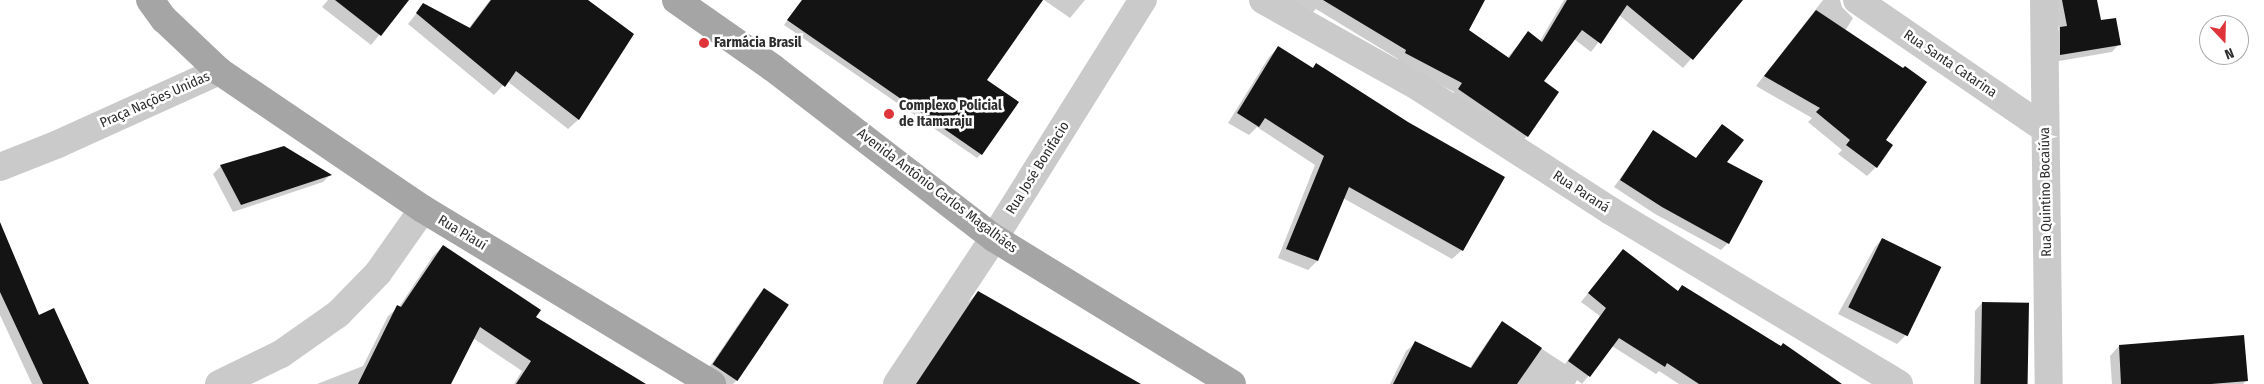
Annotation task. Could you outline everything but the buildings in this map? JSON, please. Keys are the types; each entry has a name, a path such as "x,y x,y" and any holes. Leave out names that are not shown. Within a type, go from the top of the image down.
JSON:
{"main road":[{"name":"Praça Nações Unidas","path":"150,0 164,19 219,71"},
{"name":"Avenida Antônio Carlos Magalhães","path":"676,0 773,68 994,238 1232,384"},
{"name":"Rua Piauí","path":"219,71 423,209 712,384"}],"street":[{"name":"Rua José Bonifacio","path":"898,384 994,238 1143,0"},
{"name":"Rua Paraná","path":"1263,0 1417,86 1611,211 1899,384"},
{"name":"Rua Santa Catarina","path":"1857,0 2044,128"},
{"name":"Rua Quintino Bocaiúva","path":"2044,0 2044,128 2049,384"},
{"name":"Praça Nações Unidas","path":"0,167 58,144 219,71"},
{"path":"219,384 282,354 338,314 378,273 423,209"}],"place":[{"name":"Farmácia Brasil","path":"704,43"},
{"name":"Complexo Policial de Itamaraju","path":"889,114"}]}
